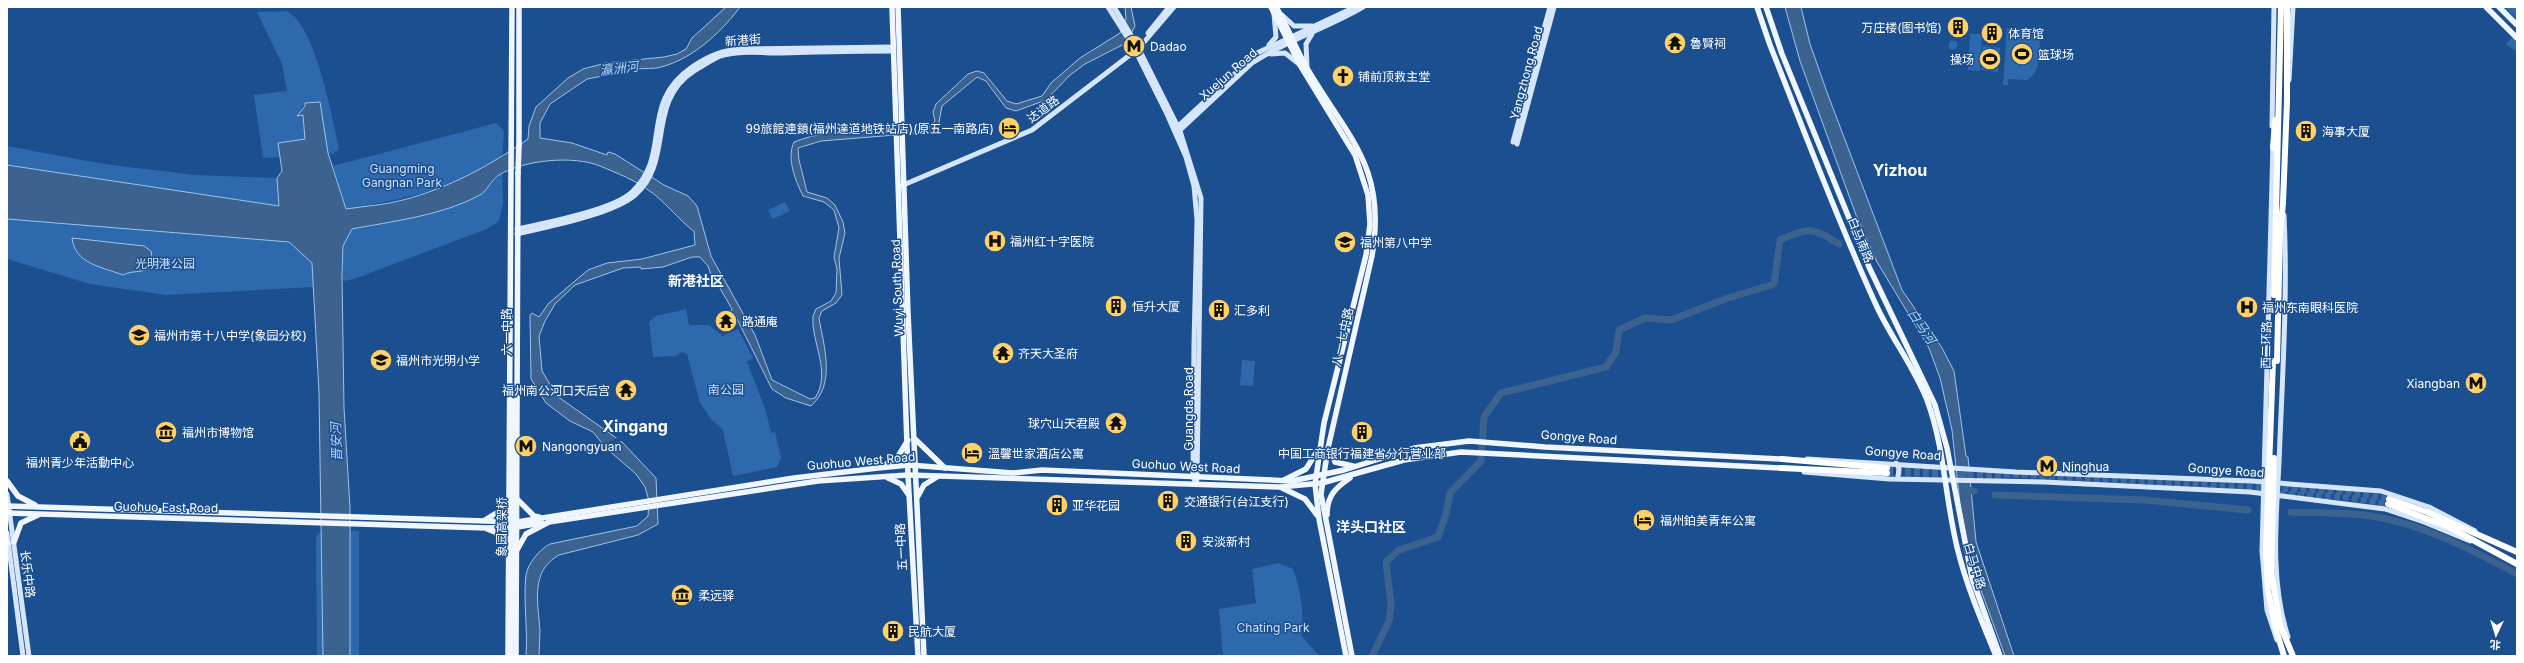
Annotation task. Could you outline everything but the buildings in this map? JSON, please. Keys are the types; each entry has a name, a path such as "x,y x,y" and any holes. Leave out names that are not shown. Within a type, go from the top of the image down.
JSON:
{"highway":[{"name":"西二环路","path":"2275,361 2281,7"},
{"name":"西二环路","path":"2287,7 2287,101 2266,551 2268,590 2278,626 2292,655"},
{"path":"2273,148 2280,27"},
{"path":"1781,468 1887,470 1782,459"},
{"path":"2388,502 2450,525"},
{"name":"Gongye Road","path":"2450,525 2482,535 2517,552"},
{"name":"Gongye Road","path":"2450,525 2478,544 2517,564"},
{"name":"西二环路","path":"2278,626 2279,644 2284,656"}],"main road":[{"name":"六一中路","path":"512,7 511,149 515,232"},
{"name":"六一中路","path":"512,656 507,497 513,387 515,232 519,146 519,7"},
{"path":"892,7 893,49 900,125"},
{"path":"898,7 900,125"},
{"path":"1108,7 1123,26"},
{"path":"1114,7 1123,26"},
{"path":"1136,48 1169,7"},
{"name":"达道路","path":"901,184 1032,130 1136,48 1174,7"},
{"name":"Xuejun Road","path":"1177,130 1263,53 1355,7"},
{"name":"Xuejun Road","path":"1290,40 1314,32 1363,7"},
{"name":"Yangzhong Road","path":"1550,7 1515,143 1554,7"},
{"name":"白马南路","path":"1757,7 1781,74 1864,278 1891,336 1913,371 1927,401 1939,443 1944,479"},
{"path":"1766,7 1782,54 1873,277 1935,404 1952,468 1972,578 2000,656"},
{"path":"2274,7 2271,100 2273,148 2262,551 2264,590 2271,627 2279,644"},
{"path":"2287,101 2292,55 2293,7"},
{"path":"2486,7 2517,38"},
{"path":"2499,7 2517,25"},
{"path":"1274,9 1294,26 1319,26"},
{"path":"1274,9 1290,40"},
{"path":"1263,53 1276,37 1274,9"},
{"name":"Guangda Road","path":"1123,26 1136,48 1177,130 1196,178 1202,206 1195,479"},
{"path":"1307,69 1306,44 1314,32"},
{"name":"八一七中路","path":"1290,40 1300,65 1355,155 1366,186 1370,215 1366,255 1320,448 1315,484 1319,519 1346,656"},
{"name":"八一七中路","path":"1290,40 1363,157 1371,178 1376,209 1372,256 1328,448 1320,494 1352,656"},
{"name":"新港街","path":"515,232 612,208 635,192 650,171 661,104 666,92 680,76 711,55 724,50 742,49 893,49"},
{"path":"1263,53 1285,53 1300,65"},
{"name":"Wuyi South Road","path":"900,125 909,438"},
{"name":"Wuyi South Road","path":"901,184 915,439"},
{"path":"2283,203 2284,280 2278,484 2278,589 2284,624 2292,655"},
{"name":"六一中路","path":"512,656 517,550 518,396 513,387"},
{"name":"象园高架桥","path":"512,656 513,387"},
{"path":"878,468 897,458 909,438"},
{"name":"五一中路","path":"909,438 908,475 918,656"},
{"path":"915,439 946,468"},
{"name":"五一中路","path":"915,439 924,656"},
{"name":"Gongye Road","path":"1316,477 1414,448 1469,441 1545,447 1782,459 1821,458 1970,470 2357,488 2390,493 2435,509 2482,535"},
{"path":"1282,481 1306,469 1320,448"},
{"path":"1328,448 1335,462 1357,466"},
{"name":"Gongye Road","path":"1315,484 1358,474 1404,460 1475,452 1781,468 1836,475 1892,479 1898,477 1971,479 2263,494 2385,510 2424,522 2478,544"},
{"path":"1896,463 1899,473 1898,477"},
{"name":"Guohuo West Road","path":"517,524 544,517 658,499 909,465 1012,473 1042,470 1195,479 1280,487 1315,484"},
{"path":"1327,529 1329,498 1339,486 1358,474"},
{"name":"Guohuo West Road","path":"550,522 818,482 908,475 1282,481 1316,477"},
{"path":"917,500 920,489 938,476"},
{"path":"877,477 892,479 901,484 910,498"},
{"name":"白马中路","path":"1944,479 1957,550 1966,581 1996,656"},
{"path":"7,481 18,496 40,511 21,523 10,542"},
{"path":"1280,487 1305,499 1319,519"},
{"name":"长乐中路","path":"7,494 10,542 29,656"},
{"path":"482,524 498,512 507,497"},
{"path":"517,499 534,516 544,517"},
{"name":"Guohuo East Road","path":"8,506 40,511 324,523 482,524"},
{"name":"Guohuo East Road","path":"9,513 40,511 324,516 482,524"},
{"path":"482,524 550,522"},
{"path":"517,550 526,534 550,522"},
{"path":"482,524 495,532 508,547"},
{"path":"7,533 10,542 24,656"}],"green space":[{"path":"2504,7 2517,7 2517,19"},
{"path":"286,11 296,19 306,33 321,73 339,149 333,154 328,153 320,102 305,103 297,116 303,115 305,139 278,143 280,157 263,158 254,95 287,91 282,64 257,12"},
{"path":"2007,28 2030,29 2040,41 2039,58 2037,68 2032,77 2027,80 2008,79 2008,85 2003,85"},
{"path":"2517,32 2517,52 2506,44"},
{"path":"1970,34 1982,34 1980,71 1968,70"},
{"path":"1951,41 1955,41 1957,45 1955,49 1951,49 1949,47 1949,43"},
{"name":"操场","path":"1982,46 2000,48 1998,72 1981,70"},
{"name":"Guangming Gangnan Park","path":"496,123 504,131 502,157 484,168 466,177 427,192 387,202 346,209 333,166"},
{"path":"7,146 104,164 195,175 277,178 280,206 7,165"},
{"path":"502,173 503,203 499,221 487,229 354,279 343,281 343,246 352,229 410,218 479,196"},
{"path":"785,202 790,211 772,219 768,210"},
{"name":"光明港公园","path":"7,219 289,242 312,263 314,287 166,295 90,284 7,259"},
{"name":"南公园","path":"686,309 689,325 709,325 723,336 738,329 753,358 747,362 766,411 771,433 775,432 781,458 777,467 733,476 723,430 712,420 700,403 687,354 682,352 675,356 653,357 649,322 656,316"},
{"path":"1242,360 1255,361 1253,386 1240,385"},
{"path":"350,531 359,531 359,656 350,656"},
{"path":"322,533 323,656 317,656 316,538 318,534"},
{"name":"Chating Park","path":"1278,563 1293,569 1301,602 1303,618 1302,636 1319,656 1223,656 1219,609 1256,603 1252,569"}],"water":[{"path":"726,7 740,7 714,36 692,53 657,68 628,70 587,79 550,104 540,123 540,138 572,143 607,155 608,152 615,154 664,185 688,196 697,206 711,256 755,335 772,380 810,399 815,398 820,388 822,378 820,357 813,326 813,316 816,309 831,301 836,293 837,269 834,257 839,228 834,210 824,202 803,196 791,163 794,142 810,137 842,131 925,131 935,121 933,112 936,104 968,74 977,71 984,73 1007,101 1016,104 1042,96 1051,83 1080,58 1120,33 1126,19 1125,7 1131,7 1135,26 1126,43 1085,64 1069,76 1046,100 1016,111 1006,108 986,81 977,77 942,106 938,128 933,132 821,141 798,148 799,160 807,192 827,198 835,205 843,222 845,233 839,258 842,295 836,303 822,311 819,318 825,353 826,376 824,387 819,397 811,406 786,398 772,389 735,315 730,314 732,309 714,278 712,278 708,266 700,257 692,257 663,267 641,269 641,267 623,268 575,285 555,304 545,321 539,336 542,371 557,396 622,442 656,478 658,524 638,535 559,555 550,562 540,578 538,588 537,598 540,631 539,656 526,656 525,584 527,570 532,561 546,546 550,544 637,526 648,516 649,501 645,487 636,474 606,448 593,432 570,421 546,403 531,379 530,315 532,313 539,317 549,303 588,270 607,263 642,259 695,245 694,231 656,196 633,181 600,166 589,163 563,160 535,163 509,170 496,177 481,194 463,203 448,208 416,217 352,229 343,246 342,276 344,408 350,507 350,656 323,656 319,392 312,263 289,242 7,219 7,165 279,206 277,178 282,171 278,143 305,139 303,115 297,116 305,106 305,103 320,102 328,153 346,209 396,202 452,183 483,167 528,139 529,126 536,107 568,78 583,69 606,63 664,57 677,54 686,49 692,38"},
{"name":"白马河","path":"1785,7 1801,7 1810,44 1828,95 1902,290 1942,348 1954,371 1966,456 1968,457 1976,542 2014,656 2005,656 1971,563 1960,504 1952,430 1940,378 1929,348 1877,262 1856,215 1800,61"},
{"path":"72,238 144,246 151,251 153,264 146,270 131,272 123,275 98,267 78,254 74,247"}],"pier":[{"path":"619,437 623,440 607,447 604,444"}],"waterway":[{"path":"1372,656 1389,621 1391,605 1386,562 1399,550 1438,537 1446,514 1450,493 1481,461 1484,417 1501,393 1606,367 1616,352 1619,330 1645,318 1671,320 1728,298 1774,284 1780,240 1798,233 1811,231 1823,234 1839,244"},
{"path":"1966,490 1974,491"},
{"path":"1995,495 2144,500 2248,510"},
{"path":"2291,512 2356,514 2396,521 2414,526 2449,540 2517,574"}],"tunnel":[{"path":"1887,468 2345,492 2389,499"},
{"path":"1887,473 2005,479"},
{"path":"2280,494 2344,497 2388,504"}],"place":[{"name":"万庄楼(图书馆)","path":"1958,27"},
{"name":"体育馆","path":"1992,33"},
{"name":"魯賢祠","path":"1675,43"},
{"name":"Dadao","path":"1134,46"},
{"name":"篮球场","path":"2022,54"},
{"name":"操场","path":"1990,59"},
{"name":"铺前顶救主堂","path":"1343,76"},
{"name":"99旅館連鎖(福州達道地铁站店)(原五一南路店)","path":"1009,128"},
{"name":"海事大厦","path":"2306,131"},
{"name":"福州红十字医院","path":"995,241"},
{"name":"福州第八中学","path":"1345,242"},
{"name":"恒升大厦","path":"1116,306"},
{"name":"福州东南眼科医院","path":"2247,307"},
{"name":"汇多利","path":"1219,310"},
{"name":"路通庵","path":"726,321"},
{"name":"福州市第十八中学(象园分校)","path":"139,335"},
{"name":"齐天大圣府","path":"1003,353"},
{"name":"福州市光明小学","path":"381,360"},
{"name":"Xiangban","path":"2476,383"},
{"name":"福州南公河口天后宫","path":"626,390"},
{"name":"球穴山天君殿","path":"1116,423"},
{"name":"福州市博物馆","path":"166,432"},
{"name":"中国工商银行福建省分行营业部","path":"1362,432"},
{"name":"福州青少年活動中心","path":"80,441"},
{"name":"Nangongyuan","path":"526,446"},
{"name":"溫馨世家酒店公寓","path":"972,453"},
{"name":"Ninghua","path":"2047,466"},
{"name":"交通银行(台江支行)","path":"1168,501"},
{"name":"亚华花园","path":"1057,505"},
{"name":"福州鉑美青年公寓","path":"1644,520"},
{"name":"安淡新村","path":"1186,541"},
{"name":"柔远驿","path":"682,595"},
{"name":"民航大厦","path":"893,631"}],"district":[{"name":"Yizhou","path":"1900,170"},
{"name":"新港社区","path":"696,280"},
{"name":"Xingang","path":"635,426"},
{"name":"洋头口社区","path":"1371,526"}],"water label":[{"name":"瀛洲河","path":"619,68"},
{"name":"晋安河","path":"336,442"}]}
